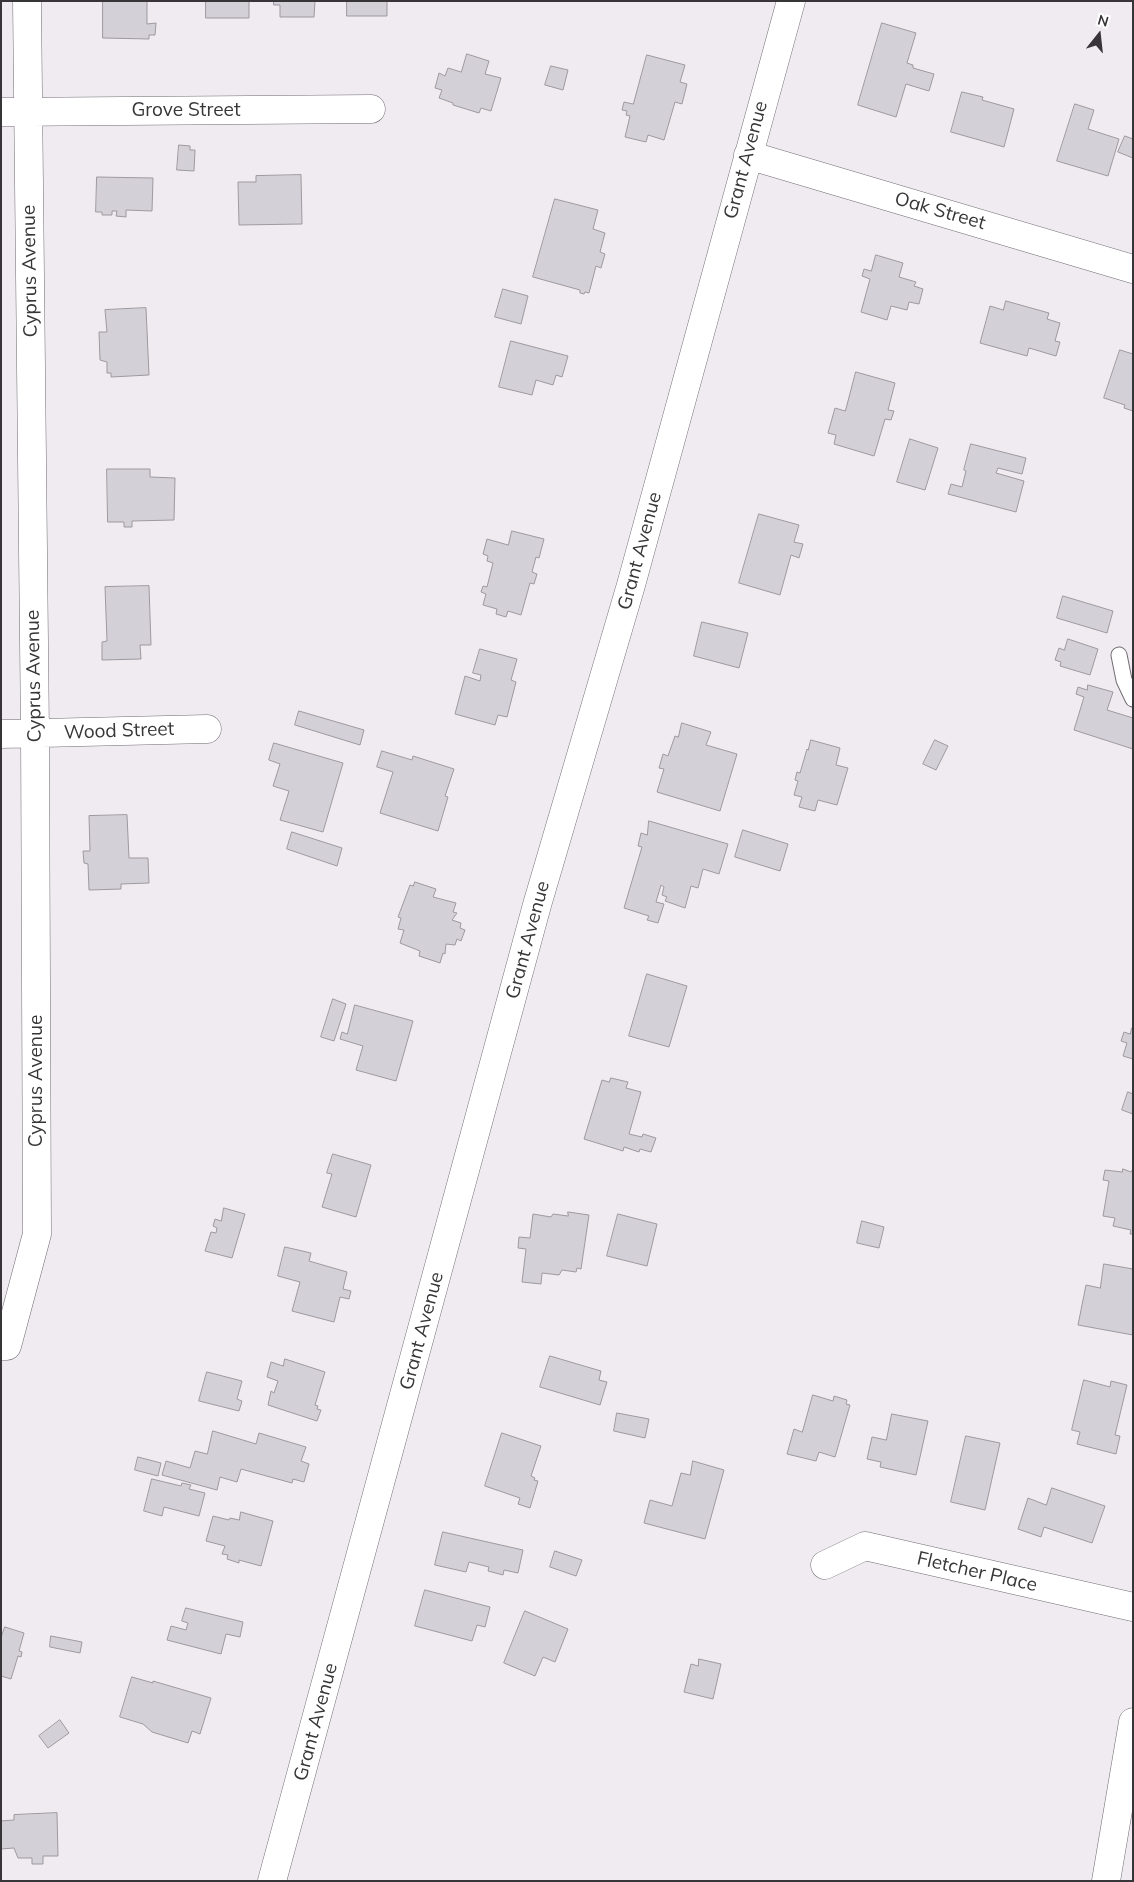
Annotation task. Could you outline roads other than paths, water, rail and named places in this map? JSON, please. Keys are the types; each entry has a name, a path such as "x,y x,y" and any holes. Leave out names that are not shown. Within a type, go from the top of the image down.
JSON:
{"street":[{"name":"Cyprus Avenue","path":"4,1346 37,1234 35,733 27,1"},
{"name":"Grant Avenue","path":"272,1881 537,905 630,585 791,1"},
{"name":"Grove Street","path":"1,112 371,109"},
{"name":"Oak Street","path":"748,155 1133,269"},
{"name":"Wood Street","path":"1,734 207,729"},
{"name":"Fletcher Place","path":"825,1566 865,1546 1133,1607"},
{"path":"1106,1881 1133,1722"}],"lane":[{"path":"1119,655 1124,680 1133,699"}]}
